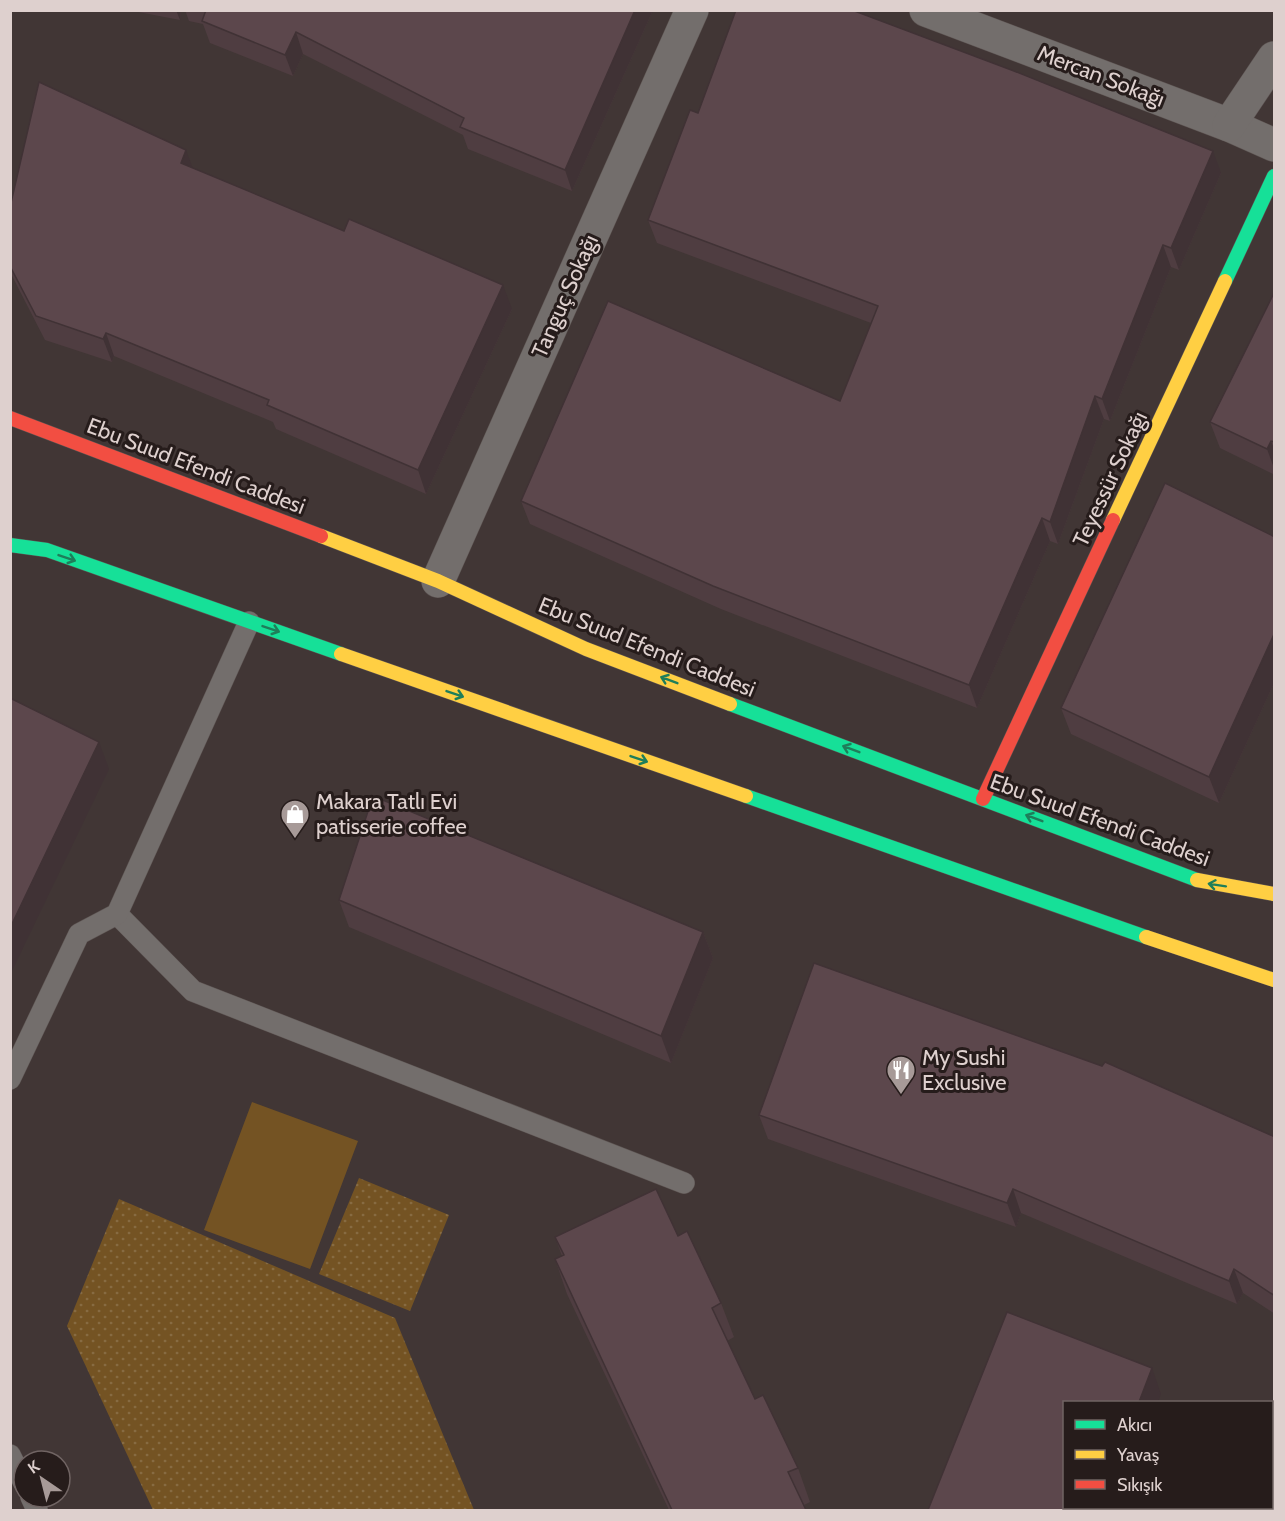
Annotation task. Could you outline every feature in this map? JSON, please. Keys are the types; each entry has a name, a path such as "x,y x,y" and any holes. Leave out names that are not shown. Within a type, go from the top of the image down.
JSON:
{"street":[{"name":"Tanguç Sokağı","path":"438,581 692,10"},
{"name":"Mercan Sokağı","path":"930,11 1229,125 1275,145"},
{"path":"1229,125 1275,58"},
{"name":"Teyessür Sokağı","path":"983,799 1275,176"},
{"name":"Ebu Suud Efendi Caddesi","path":"10,418 438,581 586,649 1200,882 1275,894"},
{"path":"10,545 47,550 1275,980"},
{"path":"1244,971 1275,985"}],"lane":[{"path":"10,1079 79,934 117,914 249,622"},
{"path":"117,914 193,991 684,1183"}],"shaded area":[{"path":"252,1102 358,1141 310,1269 204,1230"},
{"path":"359,1178 449,1215 410,1311 319,1274"},
{"path":"119,1199 395,1318 474,1510 153,1510 67,1326"}],"building":[{"path":"206,10 635,10 565,170 460,127 464,118 296,32 285,55 202,21"},
{"path":"736,10 852,10 1014,71 1213,151 1171,248 1163,245 1102,399 1095,396 1050,522 1042,518 969,685 713,586 521,501 608,301 840,401 878,306 648,220 690,110 698,113"},
{"path":"39,82 186,150 181,163 344,231 349,219 503,285 418,470 267,405 269,400 106,333 103,339 36,316 10,266 10,207"},
{"path":"1275,291 1275,442 1271,441 1267,449 1210,422"},
{"path":"1165,483 1275,537 1275,632 1209,777 1061,708"},
{"path":"10,698 99,742 10,928"},
{"path":"373,796 703,932 661,1036 339,900"},
{"path":"814,963 1102,1066 1105,1062 1275,1137 1275,1296 1234,1269 1229,1281 1013,1189 1007,1203 759,1115"},
{"path":"656,1189 678,1236 687,1231 721,1303 712,1308 755,1399 763,1395 798,1468 788,1472 806,1510 672,1510 555,1259 564,1255 555,1237"},
{"path":"1007,1312 1152,1368 1139,1401 1063,1401 1063,1509 1099,1510 928,1510"},
{"path":"1275,1406 1275,1510 1267,1510 1266,1509 1273,1509 1273,1409"}],"traffic: fast":[{"path":"1225,281 1274,176"},
{"path":"10,545 47,550 341,654"},
{"path":"730,704 1197,880"},
{"path":"746,796 1146,937"}],"traffic: slow":[{"path":"1113,520 1225,281"},
{"path":"321,536 438,581 586,649 730,704"},
{"path":"341,654 746,796"},
{"path":"1197,880 1274,894"},
{"path":"1146,937 1274,980"}],"traffic: jam":[{"path":"10,418 321,536"},
{"path":"983,799 1113,520"}],"place":[{"name":"Makara Tatlı Evi patisserie coffee","path":"295,840"},
{"name":"My Sushi Exclusive","path":"901,1096"}]}
